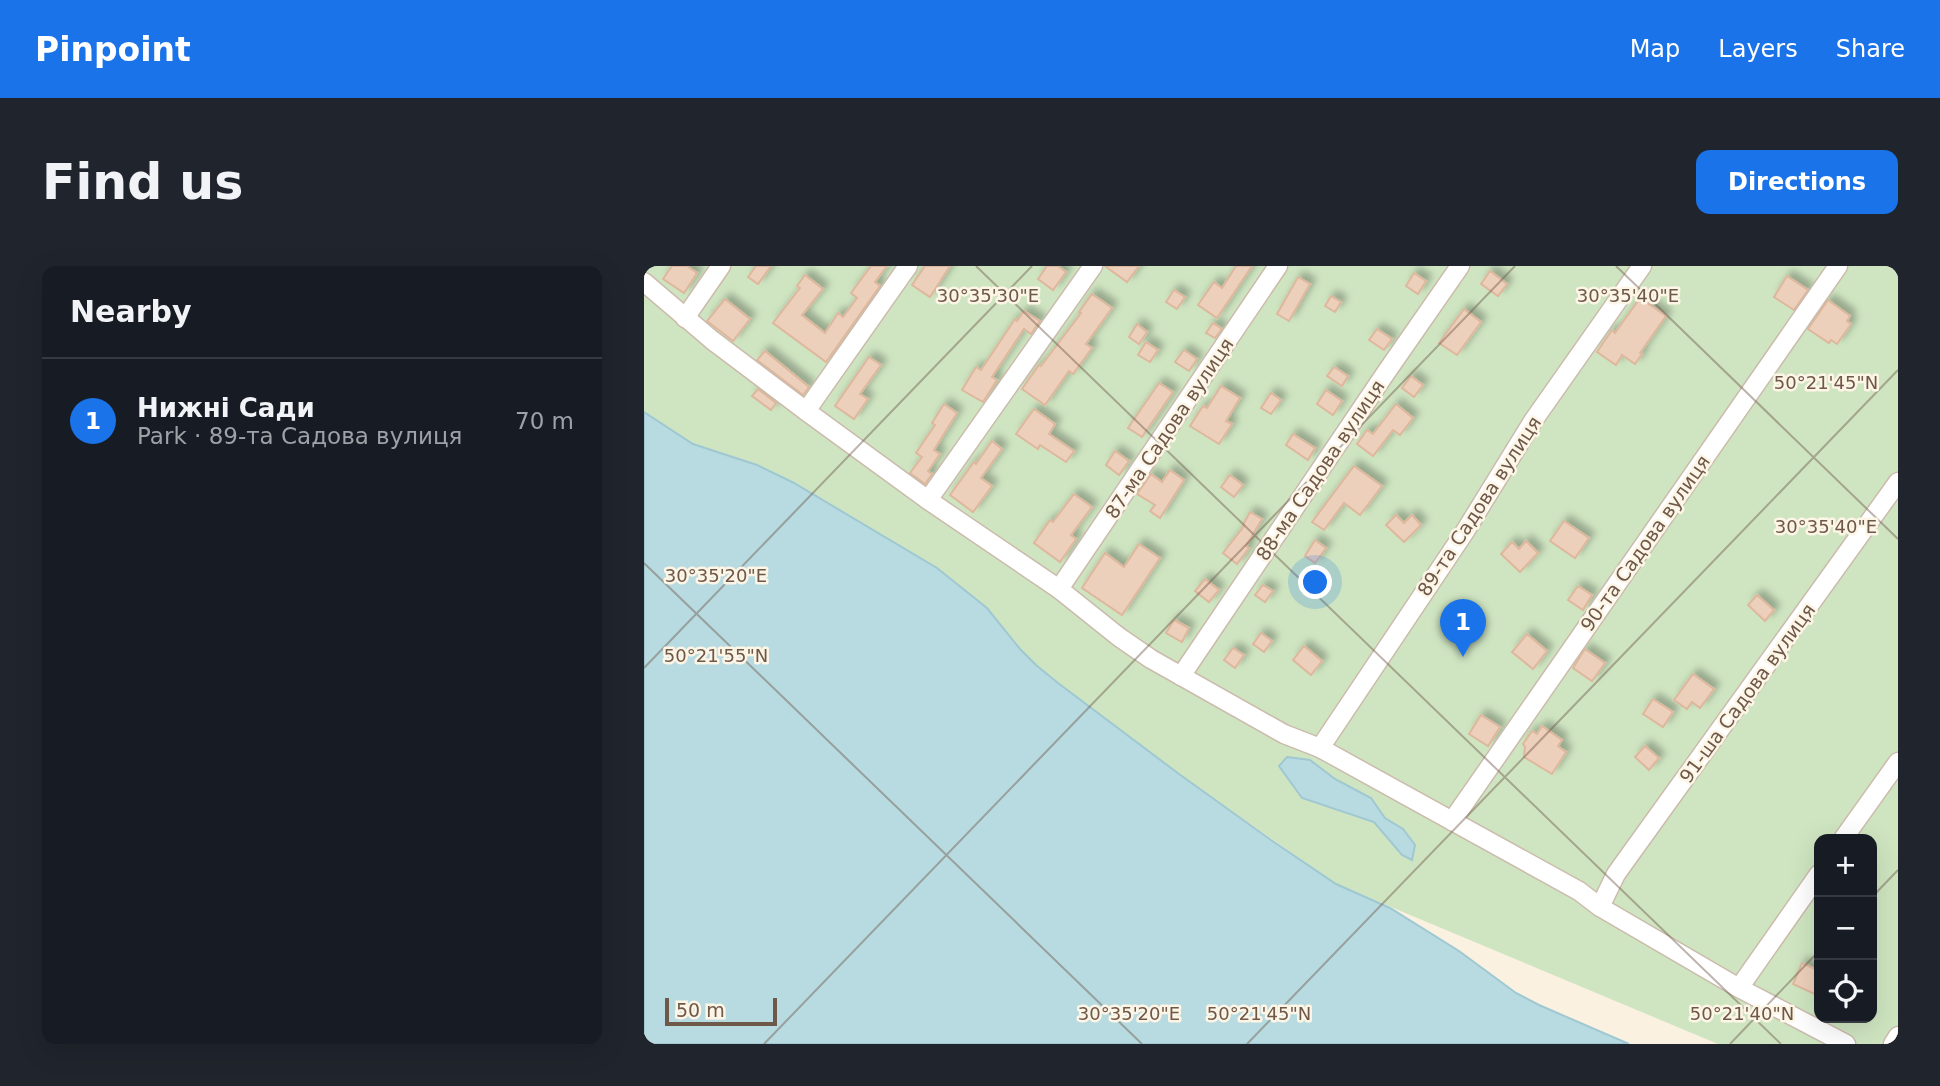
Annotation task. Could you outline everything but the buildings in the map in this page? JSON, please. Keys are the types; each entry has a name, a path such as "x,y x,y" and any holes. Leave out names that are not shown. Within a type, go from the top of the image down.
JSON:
{"street":[{"path":"685,318 721,266"},
{"path":"806,411 908,266"},
{"path":"929,500 1093,266"},
{"name":"87-ма Садова вулиця","path":"1059,589 1278,266"},
{"name":"88-ма Садова вулиця","path":"1181,676 1460,266"},
{"name":"89-та Садова вулиця","path":"1320,748 1464,533 1533,421 1642,266"},
{"name":"90-та Садова вулиця","path":"1452,821 1838,266"},
{"path":"644,282 685,318 806,411 1059,589 1150,659 1284,734 1320,748 1579,891 1739,988 1846,1044"},
{"name":"91-ша Садова вулиця","path":"1600,906 1616,874 1898,482"},
{"path":"1847,834 1898,762"},
{"path":"1739,988 1814,881"},
{"path":"1893,1044 1898,1036"}],"green space":[{"path":"644,266 1898,266 1898,1044 1718,1044 1336,884 1179,774 1058,683 1020,649 987,608 937,568 794,483 757,465 693,444 644,412"}],"water":[{"path":"644,412 693,444 757,465 794,483 937,568 987,608 1020,649 1058,683 1271,840 1336,884 1390,908 1459,951 1516,993 1629,1044 644,1044"},
{"path":"1287,757 1310,760 1335,779 1371,798 1385,818 1403,829 1415,845 1412,860 1402,855 1374,822 1302,798 1279,766"}],"place":[{"name":"Нижні Сади","path":"1463,657"}]}
